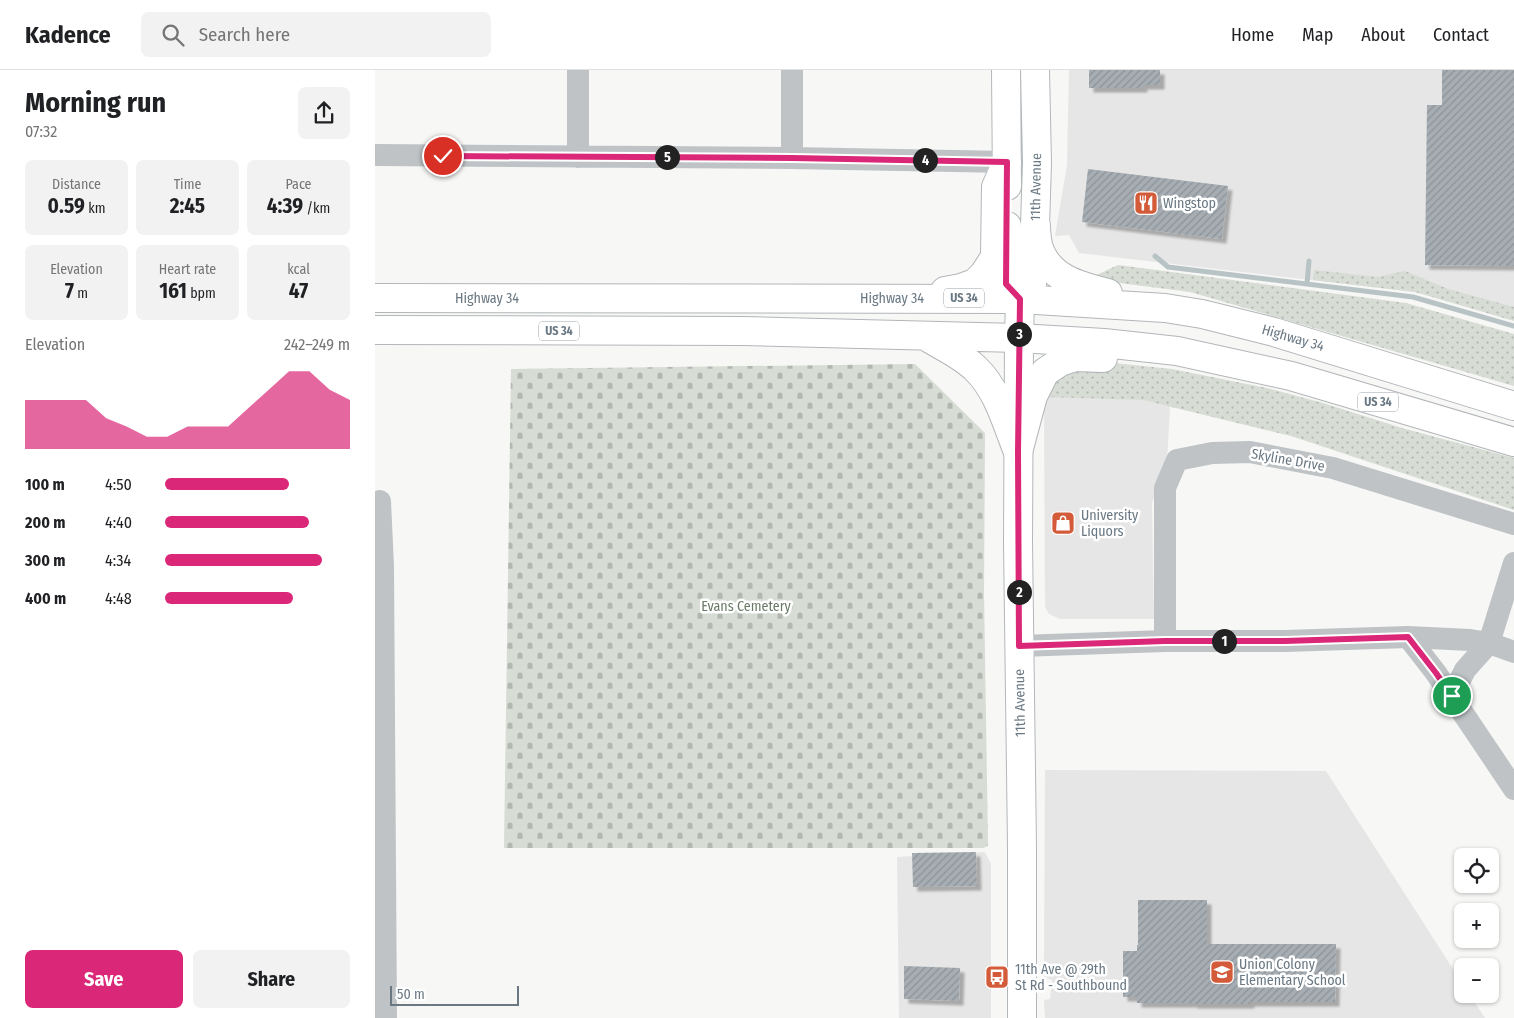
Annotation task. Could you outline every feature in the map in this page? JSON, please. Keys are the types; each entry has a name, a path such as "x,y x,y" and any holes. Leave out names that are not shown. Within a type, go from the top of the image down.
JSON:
{"main road":[{"name":"11th Avenue","path":"1006,70 1006,284 1020,299"},
{"name":"11th Avenue","path":"1022,1018 1018,452 1019,338 1020,299 1032,284 1036,226 1035,70"},
{"path":"908,298 961,288 975,283 985,274 995,257 996,186 1007,162"},
{"path":"1036,226 1038,246 1046,264 1057,274 1081,286 1165,308"},
{"name":"Highway 34","path":"375,298 1020,299 1165,308 1203,314 1274,332 1514,406"},
{"name":"US 34","path":"375,330 743,331 1105,342 1177,351 1291,376 1514,442"},
{"path":"925,336 966,360 977,370 994,393 1018,452"},
{"path":"1018,452 1038,384 1045,372 1060,362 1076,357 1134,360 1187,366 1241,365"}],"street":[{"path":"578,70 578,157"},
{"path":"792,70 792,158"},
{"path":"375,155 792,158 1007,162"},
{"name":"Skyline Drive","path":"1165,641 1165,488 1177,460 1212,453 1251,452 1333,468 1514,524"},
{"path":"380,501 380,863 386,1018"},
{"path":"1452,696 1465,670 1489,643 1514,563"},
{"path":"1019,646 1165,641 1285,641 1408,637 1471,640 1489,643 1514,652"},
{"path":"1408,637 1436,673 1514,789"}],"shaded area":[{"path":"1069,70 1514,70 1514,315 1415,292 1079,253 1069,235 1055,236 1067,165"},
{"path":"1044,394 1143,400 1170,406 1167,462 1152,503 1154,619 1060,619 1049,614 1045,607"},
{"path":"1045,770 1326,771 1454,971 1454,1003 1475,1003 1485,1018 1045,1018 1044,1000 1050,999 1052,980 1044,977"},
{"path":"985,852 991,864 991,1018 899,1018 897,857"}],"green space":[{"path":"1118,265 1406,303 1514,334 1514,386 1190,292 1088,279"},
{"path":"1314,270 1378,277 1405,271 1448,289 1514,307 1514,321 1415,292 1313,280"},
{"path":"1105,362 1172,369 1267,388 1323,403 1402,428 1514,458 1514,510 1291,436 1143,400 1044,397 1064,370"},
{"name":"Evans Cemetery","path":"915,364 985,433 984,593 988,846 983,848 504,848 511,369"}],"building":[{"path":"1089,70 1160,70 1160,85 1143,85 1143,88 1089,88"},
{"path":"1442,70 1514,70 1514,266 1425,265 1427,105 1442,105"},
{"path":"1088,169 1228,186 1222,239 1082,222"},
{"path":"976,852 977,886 913,887 912,853"},
{"path":"1138,900 1207,900 1207,944 1336,944 1335,1002 1250,1002 1250,1004 1137,1003 1137,997 1123,997 1123,951 1137,951"},
{"path":"904,966 960,968 959,1001 904,999"}],"waterway":[{"path":"1155,256 1168,267 1413,297 1514,326"},
{"path":"1307,284 1309,261"}],"place":[{"name":"Wingstop","path":"1146,203"},
{"name":"University Liquors","path":"1063,523"},
{"name":"Union Colony Elementary School","path":"1222,972"},
{"name":"11th Ave @ 29th St Rd - Southbound","path":"997,977"}],"route":[{"path":"443,156 792,158 1007,162 1006,284 1020,299 1018,452 1019,646 1165,641 1285,641 1408,637 1452,696"}]}
